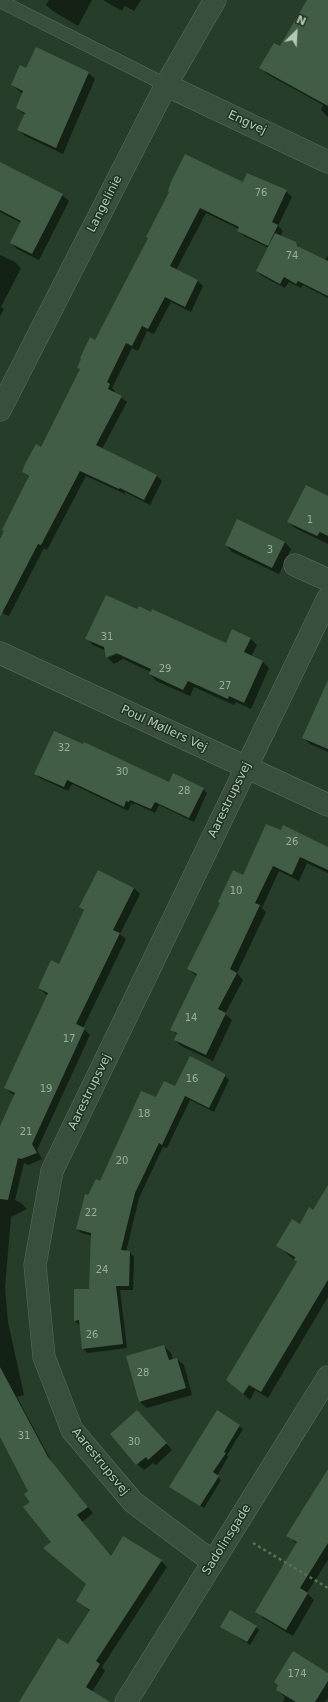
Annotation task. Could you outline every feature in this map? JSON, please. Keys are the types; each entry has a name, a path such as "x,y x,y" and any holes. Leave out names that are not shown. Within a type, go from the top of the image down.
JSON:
{"street":[{"name":"Langelinie","path":"0,410 166,85 215,0"},
{"name":"Engvej","path":"166,85 328,162"},
{"path":"295,565 328,580"},
{"name":"Aarestrupsvej","path":"213,1562 133,1502 72,1430 44,1357 35,1265 52,1171 328,598"},
{"name":"Poul Møllers Vej","path":"0,653 328,805"},
{"name":"Sadolinsgade","path":"126,1702 328,1377"}],"lane":[{"path":"0,1 166,85"}],"path":[{"path":"233,1531 328,1588"}],"building":[{"path":"307,0 328,0 328,106 259,68 274,43 280,46"},
{"path":"36,47 89,72 56,148 17,130 25,113 16,108 23,91 11,85 20,65 26,68"},
{"path":"185,154 243,182 247,173 287,190 272,222 278,225 268,246 237,231 239,227 200,208 170,266 198,280 185,307 165,297 148,329 142,326 132,346 126,343 107,382 110,384 108,389 122,396 96,445 157,475 144,500 80,471 41,545 38,544 0,617 0,539 4,531 2,530 29,476 22,472 25,464 36,444 41,447 80,369 77,368 81,359 80,358 90,337 95,340 148,238 146,237 169,192 171,182"},
{"path":"0,162 63,194 32,254 10,243 21,221 0,210"},
{"path":"275,233 296,242 297,246 328,261 328,296 298,281 296,284 284,277 280,284 256,271"},
{"path":"306,485 328,496 328,536 320,532 317,536 287,522"},
{"path":"237,519 285,542 272,568 225,545"},
{"path":"106,595 137,609 139,606 151,612 152,609 226,643 232,629 251,638 244,652 263,661 244,703 229,696 228,699 188,681 183,690 149,674 151,669 116,653 106,658 104,647 85,639"},
{"path":"328,680 328,749 302,738"},
{"path":"54,731 83,744 84,742 169,782 173,773 204,788 189,818 155,802 151,809 130,800 129,802 126,801 124,807 67,780 64,787 34,774"},
{"path":"266,824 281,830 283,825 328,847 328,870 300,857 292,875 273,866 255,903 260,905 230,969 237,973 218,1009 226,1013 206,1055 174,1040 177,1033 170,1030 197,974 187,969 220,903 218,902 233,870 243,875"},
{"path":"98,870 134,888 113,930 120,933 76,1024 85,1028 32,1144 37,1153 21,1159 18,1158 8,1200 0,1199 0,1126 15,1093 4,1088 48,993 38,988 51,960 59,964 84,910 79,907"},
{"path":"190,1056 225,1074 225,1076 209,1108 185,1096 162,1145 159,1143 135,1193 121,1250 130,1251 129,1286 116,1286 123,1344 82,1349 79,1320 74,1321 74,1289 89,1289 91,1233 76,1229 85,1194 88,1195 96,1179 100,1181 141,1091 156,1097 164,1081 175,1086"},
{"path":"328,1185 328,1280 261,1392 249,1385 243,1394 226,1380 297,1262 294,1260 295,1257 276,1246 292,1219 300,1224 309,1207 313,1210"},
{"path":"164,1345 169,1360 177,1358 186,1388 139,1402 126,1356"},
{"path":"0,1367 48,1457 88,1507 77,1515 111,1556 123,1536 162,1560 96,1661 100,1664 86,1687 110,1702 19,1702 58,1638 68,1644 90,1610 76,1601 86,1584 43,1548 51,1542 23,1507 30,1502 24,1494 28,1491 0,1437"},
{"path":"137,1410 167,1443 148,1460 146,1457 136,1465 110,1434"},
{"path":"217,1410 240,1425 224,1452 226,1453 213,1472 219,1476 200,1506 169,1487"},
{"path":"328,1469 328,1543 300,1588 308,1593 286,1630 255,1612 297,1542 286,1536"},
{"path":"230,1610 257,1626 247,1642 220,1627"},
{"path":"293,1651 328,1673 328,1681 315,1702 296,1702 276,1690 278,1685 274,1682"}]}
